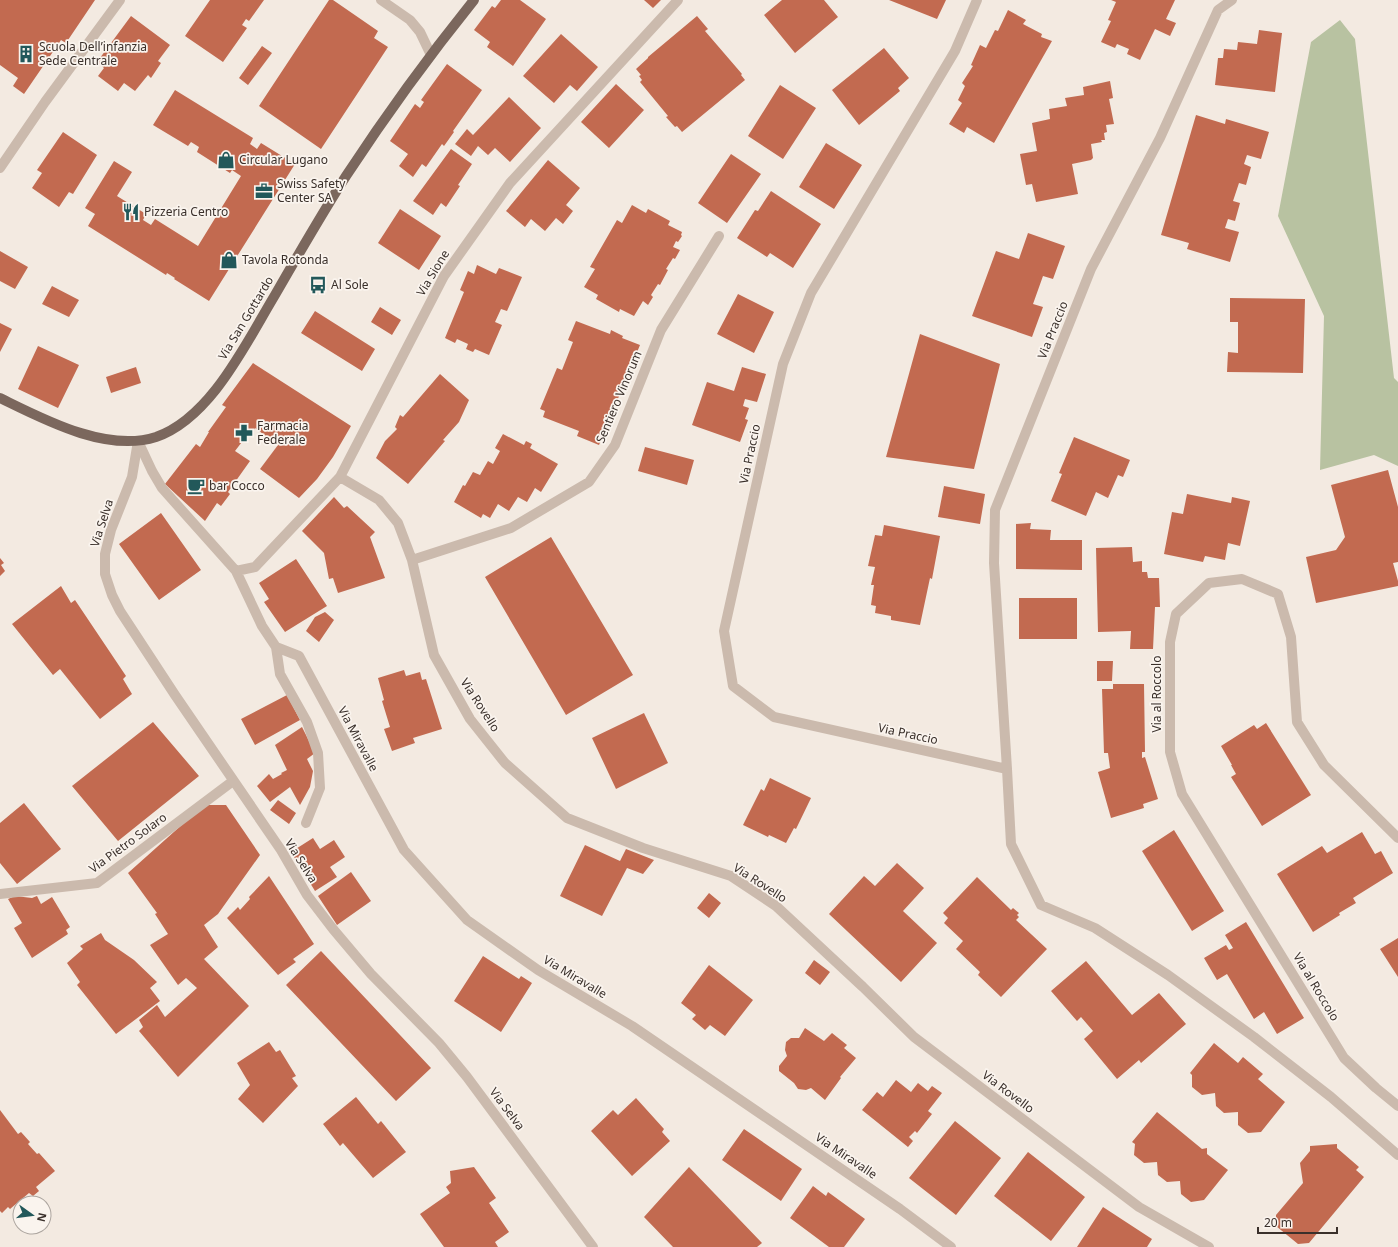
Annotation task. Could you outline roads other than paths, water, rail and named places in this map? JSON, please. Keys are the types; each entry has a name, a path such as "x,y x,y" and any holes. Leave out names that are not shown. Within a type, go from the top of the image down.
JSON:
{"main road":[{"name":"Via San Gottardo","path":"0,398 73,431 95,437 116,440 138,441 155,437 183,423 201,407 218,387 242,351 345,178 393,107 474,0"}],"street":[{"path":"0,168 45,102 120,0"},
{"path":"381,0 410,20 420,32 431,55"},
{"name":"Via Sione","path":"236,571 255,567 340,477 444,276 510,183 678,0"},
{"name":"Via Praccio","path":"977,0 955,51 815,286 806,305 783,364 724,631 733,686 774,717 1007,769 994,563 995,510 1091,269 1160,138 1218,10 1232,0"},
{"name":"Sentiero Vinorum","path":"412,560 511,528 589,482 615,444 661,330 719,236"},
{"path":"138,441 152,472 162,488 236,571 262,626 276,647 280,674 307,722 318,753 320,788 306,823"},
{"name":"Via Selva","path":"138,441 132,477 111,530 105,554 105,574 112,595 120,611 281,850 307,895 371,974 440,1043 593,1247"},
{"name":"Via Rovello","path":"340,477 379,500 398,523 412,560 434,655 470,719 505,763 567,818 643,848 731,876 738,880 776,906 914,1036 1139,1207 1209,1247"},
{"name":"Via al Roccolo","path":"1398,838 1324,765 1297,722 1291,637 1278,594 1242,579 1209,583 1176,614 1170,642 1170,752 1182,794 1344,1058 1398,1106"},
{"name":"Via Miravalle","path":"276,647 299,656 404,850 467,920 538,970 632,1026 900,1209 951,1247"},
{"path":"1007,769 1011,844 1041,904 1095,928 1168,974 1331,1097 1398,1155"},
{"name":"Via Pietro Solaro","path":"0,894 97,883 234,781"}],"place":[{"name":"Scuola Dell’infanzia Sede Centrale","path":"26,54"},
{"name":"Circular Lugano","path":"226,160"},
{"name":"Swiss Safety Center SA","path":"264,191"},
{"name":"Pizzeria Centro","path":"131,212"},
{"name":"Tavola Rotonda","path":"229,260"},
{"name":"Al Sole","path":"318,285"},
{"name":"Farmacia Federale","path":"244,433"},
{"name":"bar Cocco","path":"196,486"}]}
